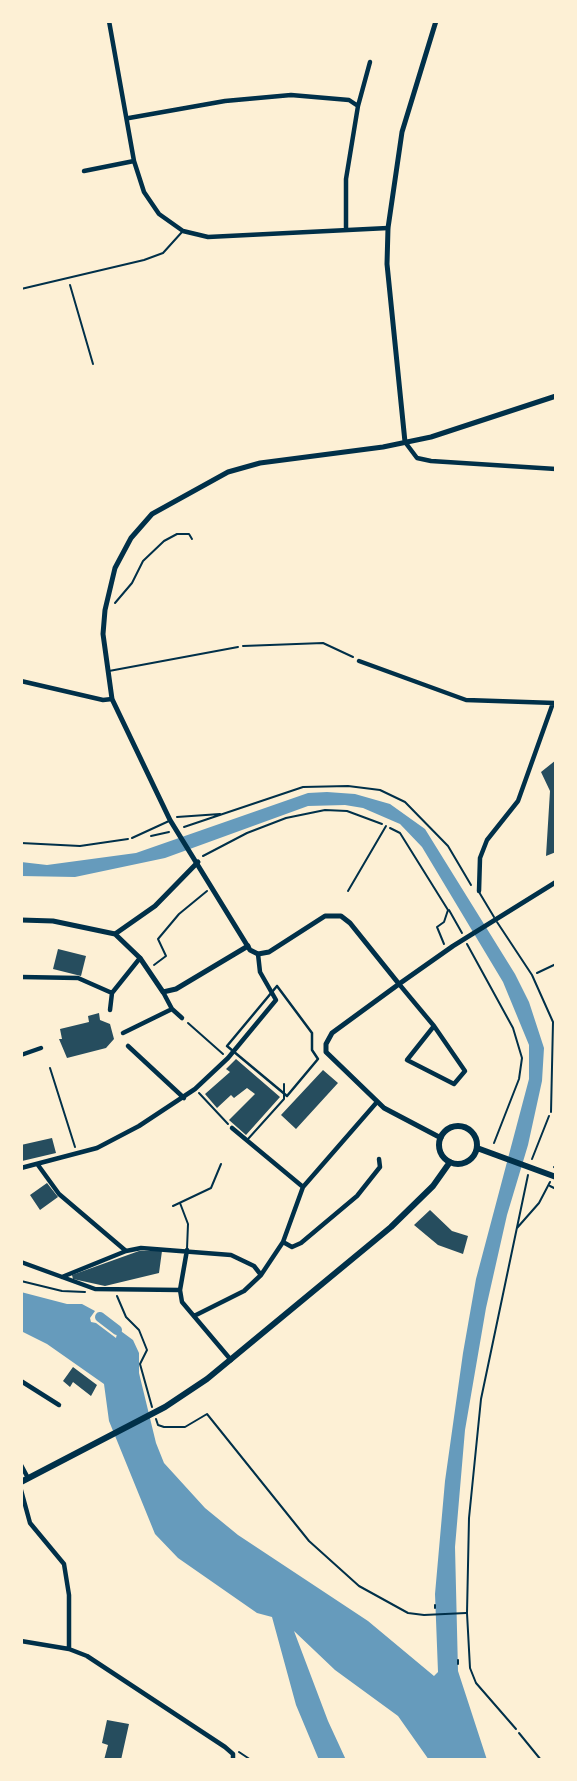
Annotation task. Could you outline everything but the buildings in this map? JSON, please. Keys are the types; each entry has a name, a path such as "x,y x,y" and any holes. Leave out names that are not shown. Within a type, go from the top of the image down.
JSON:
{"main road":[{"path":"405,442 387,264 388,228 401,132 436,21"},
{"path":"399,984 350,923 341,916 330,915 319,919 269,952 258,954 249,948 170,820 112,699 103,634 115,568 131,538 152,514 228,472 260,463 405,442 556,396"},
{"path":"115,934 155,906 196,859"},
{"path":"441,1138 405,1121 377,1102 328,1057 326,1044 332,1033 399,984 453,946 556,882"},
{"path":"21,920 53,921 115,934 140,958 163,992 176,989 249,948"},
{"path":"461,1126 471,1131 477,1148 467,1162 450,1161 442,1154 441,1138 449,1129 461,1126"},
{"path":"477,1148 556,1177"},
{"path":"24,1480 165,1407 231,1360 420,1201 450,1161"}],"street":[{"path":"109,21 129,118 134,161 144,192 159,214 183,231 208,237 388,228"},
{"path":"346,228 346,179 358,106 370,62"},
{"path":"129,118 225,101 291,95 349,100 358,106"},
{"path":"84,171 134,161"},
{"path":"405,442 417,458 431,461 556,469"},
{"path":"359,662 466,700 555,703 519,801 486,840 480,858 479,891"},
{"path":"21,681 103,700 112,699"},
{"path":"21,1168 78,1155 139,1126 195,1089 228,1058 276,1000 260,971 258,954"},
{"path":"110,1010 112,993 140,958"},
{"path":"21,977 78,978 112,993"},
{"path":"399,984 434,1026 465,1071 454,1084 407,1060 434,1026"},
{"path":"277,986 312,1033 312,1050 318,1059 287,1096 227,1046 271,993 277,986"},
{"path":"163,992 172,1009 181,1017"},
{"path":"123,1033 172,1009"},
{"path":"128,1046 184,1098"},
{"path":"21,1055 41,1048"},
{"path":"194,1316 244,1291 261,1275 283,1242 303,1187 377,1102"},
{"path":"232,1128 303,1187"},
{"path":"283,1242 292,1247 301,1243 357,1196 380,1167 379,1159"},
{"path":"38,1165 59,1194 126,1251"},
{"path":"61,1277 126,1251 141,1248 231,1255 254,1266 261,1275"},
{"path":"187,1250 180,1290 182,1301 231,1360"},
{"path":"21,1262 95,1289 180,1290"},
{"path":"21,1381 59,1405"},
{"path":"21,1465 24,1480"},
{"path":"21,1490 30,1522 64,1564 69,1595 69,1648"},
{"path":"21,1641 69,1648 87,1657 225,1747 233,1754 233,1760"}],"lane":[{"path":"21,289 163,253 183,231"},
{"path":"108,671 238,647"},
{"path":"132,838 170,820"},
{"path":"348,891 386,826"},
{"path":"479,891 532,975 553,1022 551,1112"},
{"path":"246,1141 284,1099 284,1084"},
{"path":"173,1206 211,1188 220,1164"},
{"path":"180,1203 188,1224 187,1250"},
{"path":"519,1733 541,1760"}],"path":[{"path":"67,277 93,364"},
{"path":"111,606 132,583 143,561 164,541 177,534 189,534 192,539"},
{"path":"238,647 323,643 345,651 359,662"},
{"path":"181,816 223,814 303,787 348,786 380,790 405,802 448,846 472,886 479,891"},
{"path":"196,859 247,833 286,818 325,810 347,811 400,833 462,933"},
{"path":"21,843 80,846 132,838"},
{"path":"148,971 166,956 158,939 179,914 213,886"},
{"path":"444,944 437,927 444,922 448,909"},
{"path":"468,944 513,1028 522,1058 519,1079 494,1143"},
{"path":"532,975 556,964"},
{"path":"181,1017 228,1058"},
{"path":"50,1068 78,1155"},
{"path":"195,1089 232,1128"},
{"path":"519,1733 477,1682 470,1668 467,1613 469,1518 481,1399 517,1229 533,1212 549,1186 556,1189"},
{"path":"21,1281 62,1291 83,1293 95,1289"},
{"path":"115,1290 121,1309 139,1331 147,1350 140,1364 158,1424 185,1427 206,1414 309,1541 333,1565 393,1607 408,1613 467,1613"},
{"path":"235,1750 251,1760"}],"water":[{"path":"308,793 355,794 390,804 425,829 515,974 529,1002 544,1048 542,1081 528,1145 507,1215 486,1308 465,1430 455,1547 458,1671 487,1760 429,1760 398,1716 335,1670 294,1631 328,1721 346,1760 319,1760 296,1705 272,1617 257,1613 178,1558 155,1534 109,1421 104,1384 47,1344 21,1331 21,1292 67,1304 82,1304 95,1311 90,1318 91,1322 116,1338 118,1329 133,1340 139,1353 139,1373 156,1443 164,1463 205,1508 238,1535 368,1621 434,1676 438,1672 435,1594 445,1481 463,1353 476,1279 529,1079 529,1045 503,982 422,847 400,824 363,808 345,805 308,806 165,858 75,877 21,876 21,862 47,865 136,853"}],"waterway":[{"path":"100,1317 117,1330"}]}
